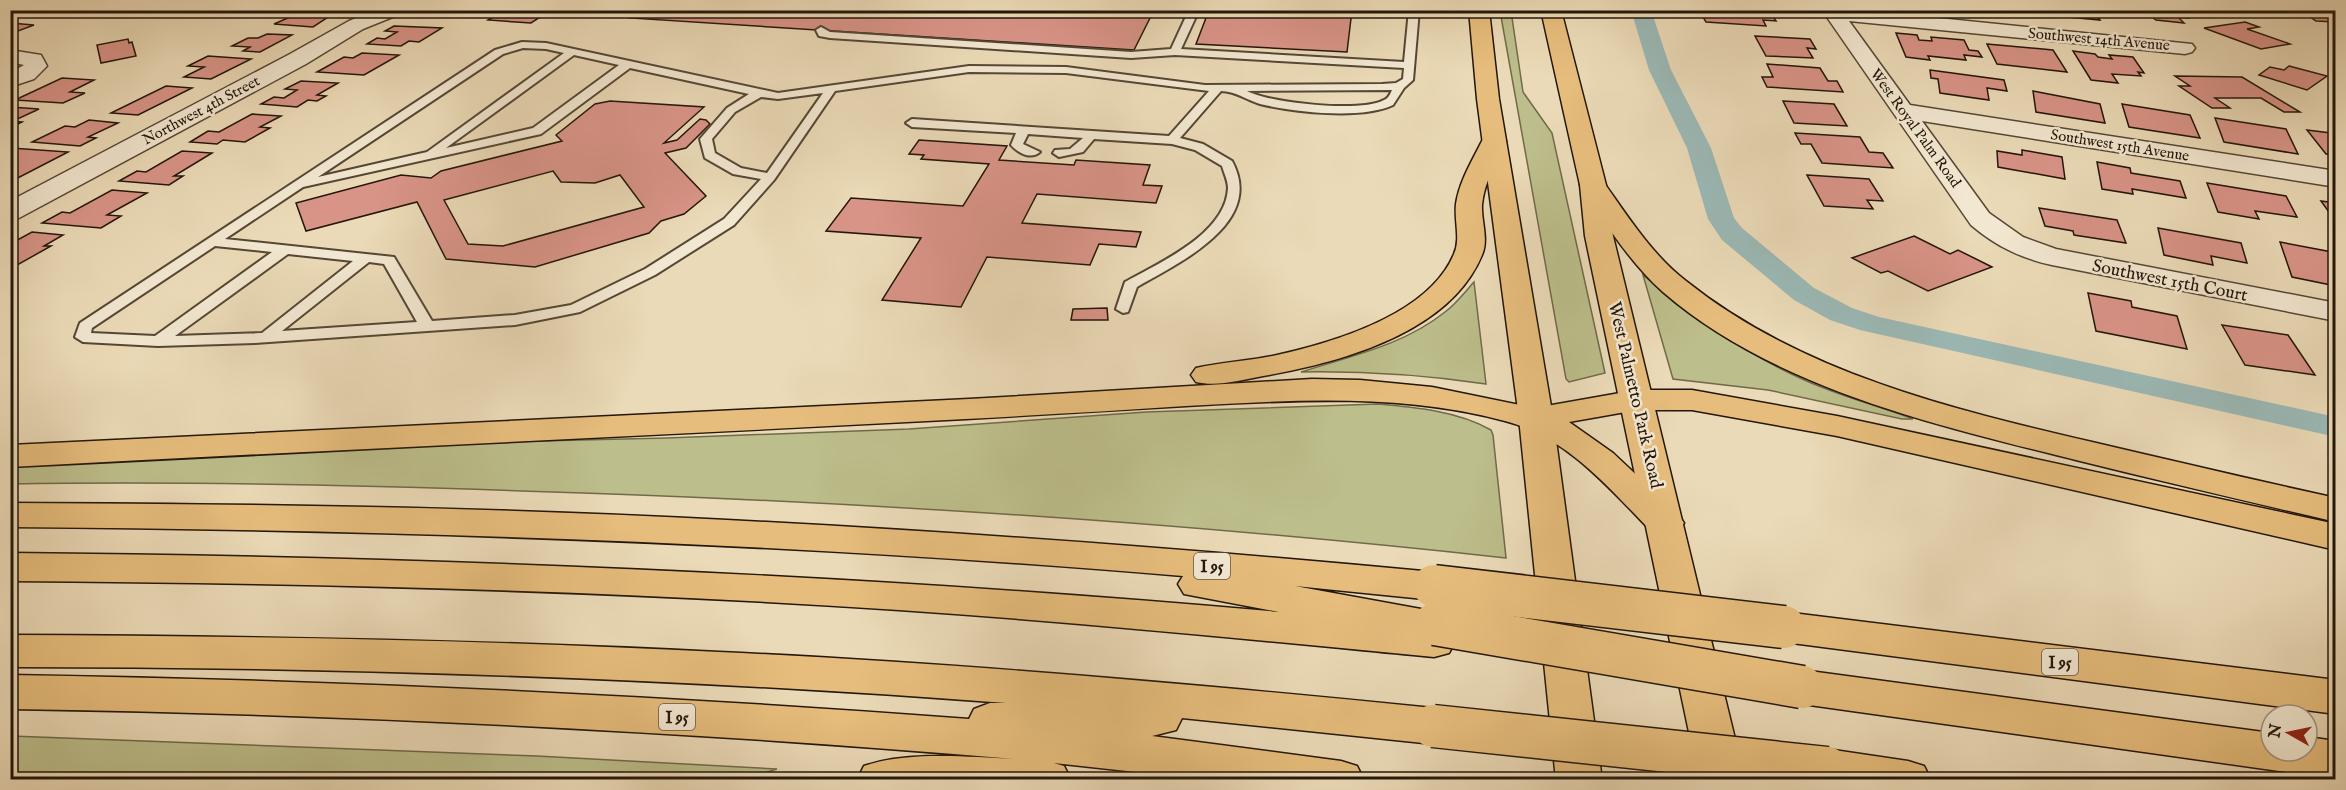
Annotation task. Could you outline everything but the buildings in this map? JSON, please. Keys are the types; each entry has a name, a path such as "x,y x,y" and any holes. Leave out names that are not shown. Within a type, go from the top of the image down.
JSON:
{"main road":[{"path":"1479,10 1494,141 1536,418 1579,780"},
{"name":"West Palmetto Park Road","path":"1551,10 1593,184 1599,236 1722,780"},
{"path":"761,420 1224,374 1279,364 1354,343 1392,326 1431,302 1447,287 1459,271 1468,255 1471,242 1469,201 1494,141"},
{"path":"1593,184 1634,243 1674,286 1702,307 1750,337 1823,372 1893,399 1967,422 2336,510"},
{"path":"10,456 258,442 761,420 1324,388 1429,396 1536,418 1592,453 1665,523"},
{"path":"1536,418 1637,400 1692,400 1787,415 2336,537"},
{"path":"10,515 228,516 479,522 705,531 989,548 1434,618 1802,687 2336,760"},
{"path":"10,567 368,572 763,588 1039,606 1434,618"},
{"name":"I 95","path":"1434,618 1784,627 2336,697"},
{"path":"10,651 329,652 758,669 1042,689 1327,714 1827,768 1908,780"},
{"name":"I 95","path":"10,692 222,696 508,706 803,725 1109,750 1263,766 1341,780"},
{"path":"803,725 1327,714"},
{"path":"880,780 953,776 1048,780"}],"street":[{"name":"Northwest 4th Street","path":"10,212 297,59 356,25 393,10"},
{"name":"Southwest 14th Avenue","path":"1833,12 2185,48"},
{"name":"West Royal Palm Road","path":"1833,12 1980,219 2006,241"},
{"path":"10,56 33,60 36,66 26,74 10,81"},
{"name":"Southwest 15th Avenue","path":"1904,111 2336,179"},
{"name":"Southwest 15th Court","path":"2006,241 2020,248 2052,257 2336,312"}],"lane":[{"path":"1175,52 1194,10"},
{"path":"1233,88 1255,99 1283,105 1347,108 1385,104 1395,97 1400,86 1408,80 1414,10"},
{"path":"821,30 823,34 830,35 979,43 1131,55 1175,52 1281,53 1409,65"},
{"path":"831,89 770,177 729,222 650,272 574,309 515,320 267,337 158,341 83,337 85,326 499,52 522,45 546,46 778,96 969,69 1066,70 1218,88 1400,86"},
{"path":"427,156 572,52"},
{"path":"296,187 537,131 628,64"},
{"path":"1172,140 1218,88"},
{"path":"759,93 731,110 706,139 709,155 737,171 770,177"},
{"path":"912,123 1172,140 1199,147 1228,164 1234,190 1228,213 1204,242 1130,285 1123,309"},
{"path":"1024,130 1017,145 1025,151 1034,152"},
{"path":"1059,153 1078,150 1086,144 1091,134"},
{"path":"212,242 389,261 427,326"},
{"path":"158,341 284,250"},
{"path":"267,337 365,258"}],"green space":[{"path":"1500,11 1511,11 1523,92 1552,133 1605,373 1569,382 1566,379"},
{"path":"1643,275 1680,305 1758,357 1828,390 1913,419 1902,419 1768,390 1673,379"},
{"path":"1474,282 1486,384 1394,374 1301,372 1376,348 1412,333 1449,309"},
{"path":"1377,404 1450,414 1491,430 1506,558 1261,534 892,507 645,495 330,485 11,484 11,464 415,444 909,429 1146,412"},
{"path":"11,736 537,756 777,769 742,780 11,780"}],"waterway":[{"path":"1641,10 1660,70 1699,148 1721,219 1732,234 1804,294 1841,314 1871,324 2336,427"}]}
